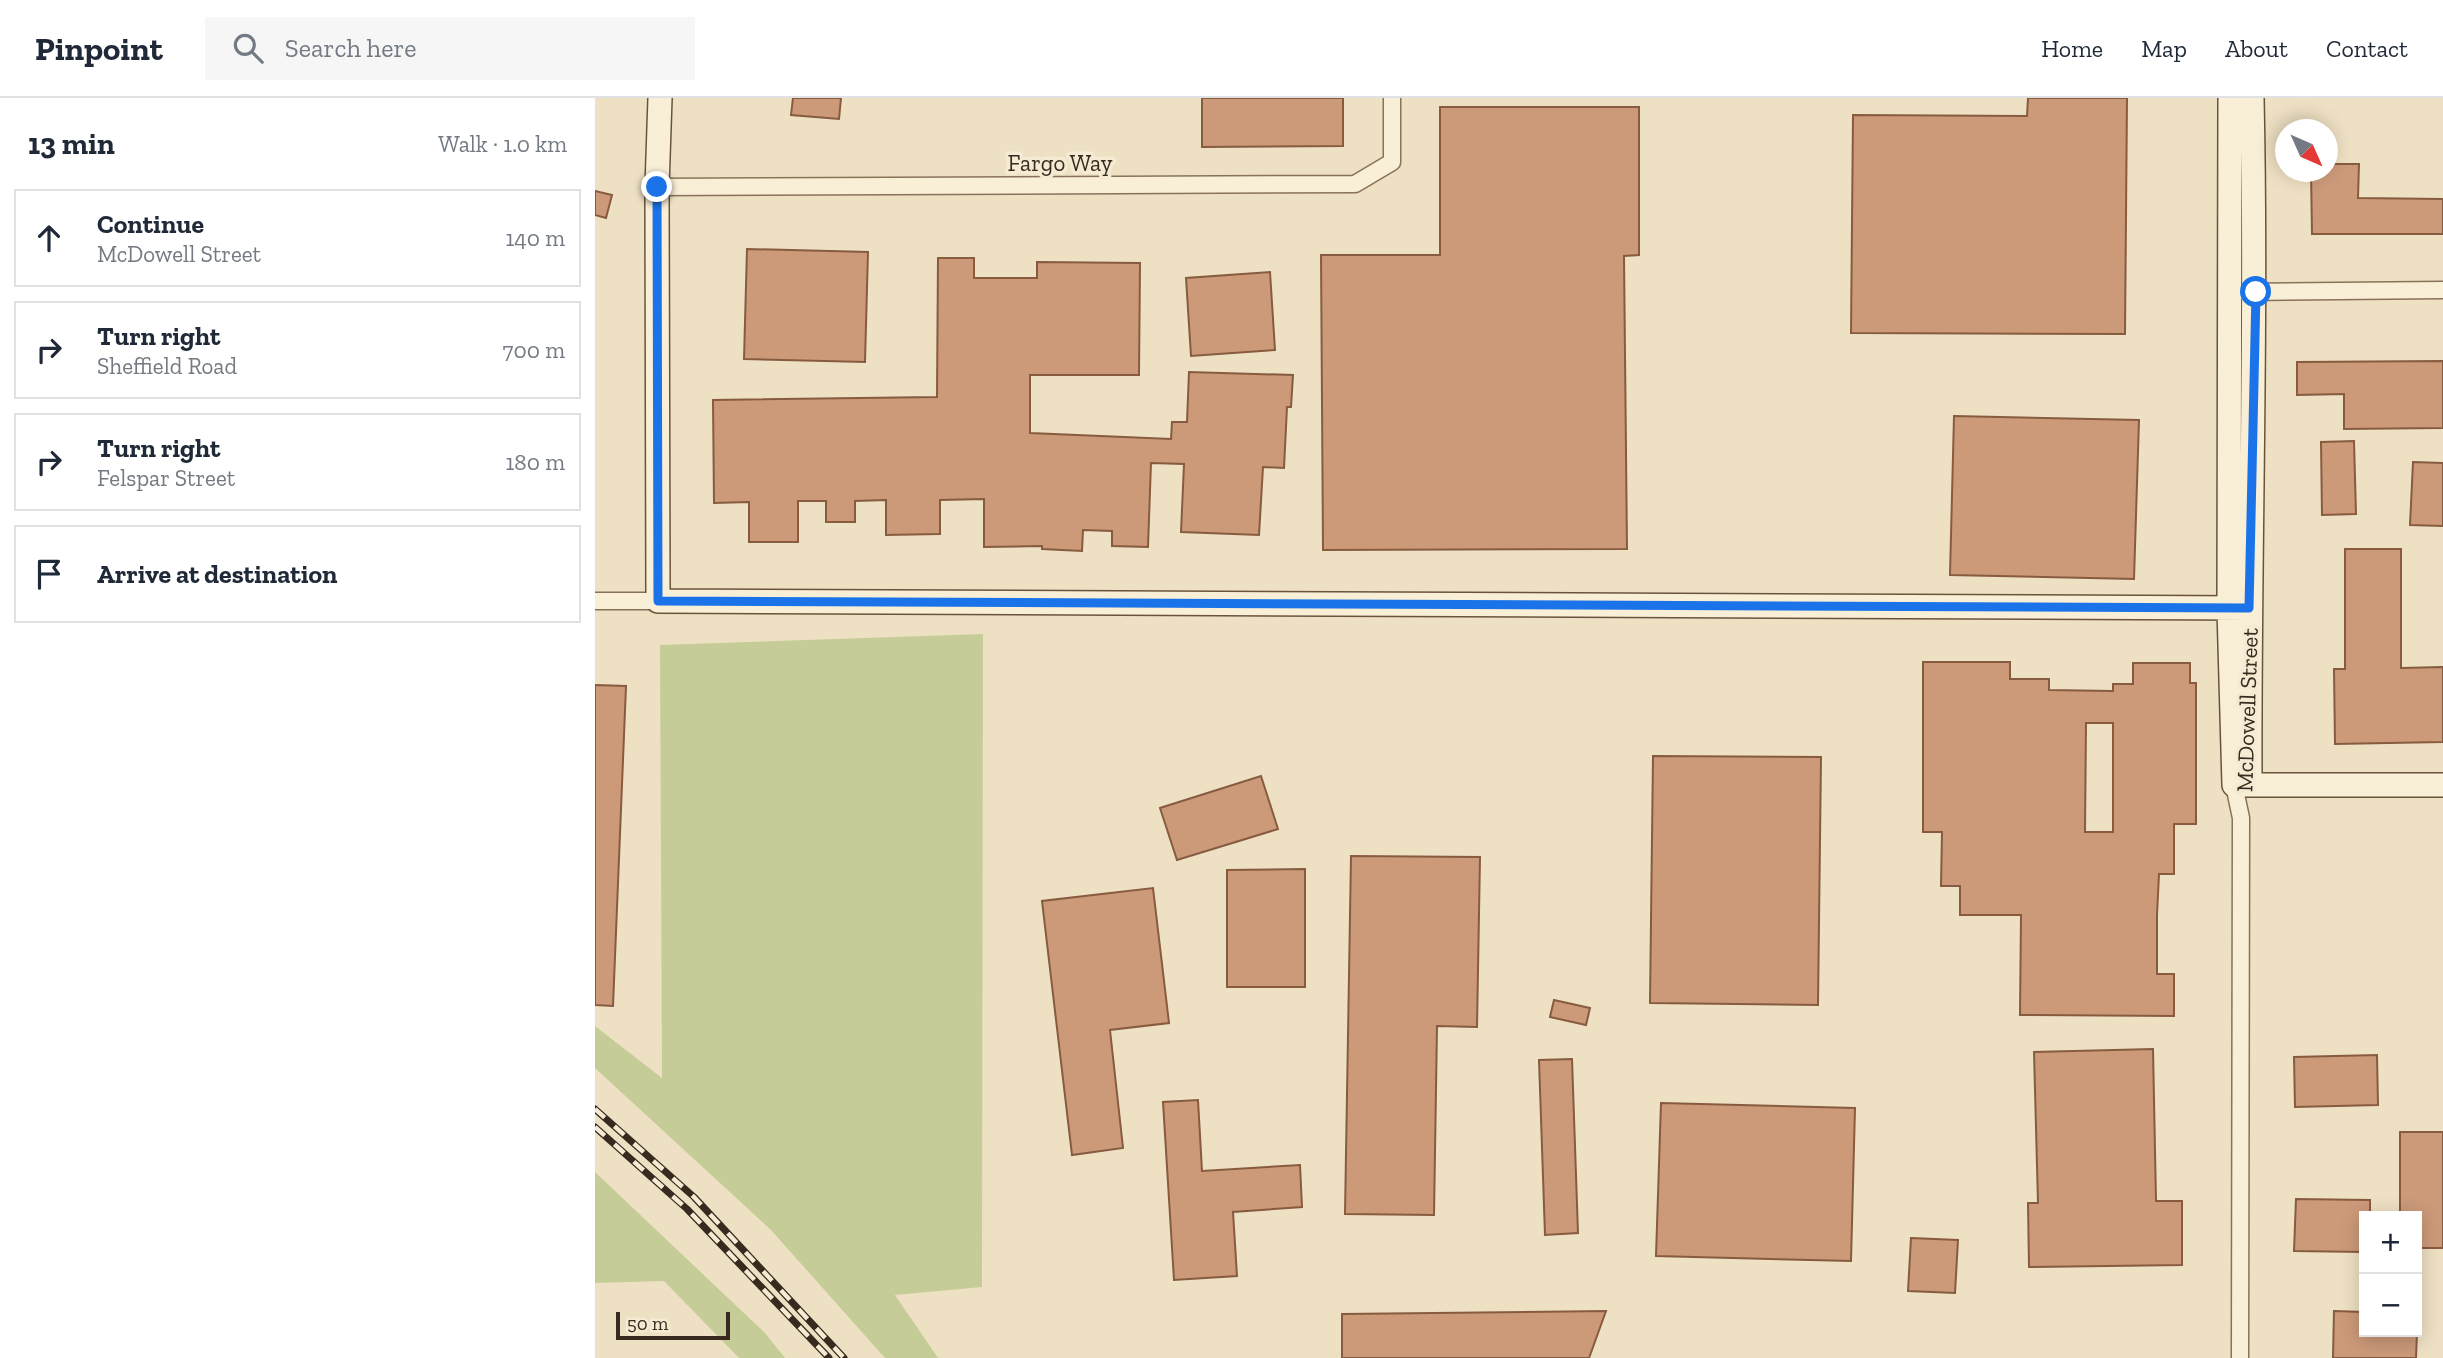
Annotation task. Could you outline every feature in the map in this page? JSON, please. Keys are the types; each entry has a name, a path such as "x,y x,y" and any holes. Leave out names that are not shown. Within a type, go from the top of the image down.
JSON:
{"street":[{"path":"658,601 657,187 660,98"},
{"name":"Fargo Way","path":"657,187 1355,184 1392,162 1392,98"},
{"name":"McDowell Street","path":"2230,98 2230,292 2242,785 2240,1358"},
{"name":"McDowell Street","path":"2239,608 2256,292 2252,98"},
{"path":"2230,292 2443,290"},
{"path":"595,601 2239,608"},
{"path":"2242,785 2443,785"}],"green space":[{"path":"983,634 982,1287 895,1295 938,1358 885,1358 771,1230 595,1068 595,1026 662,1078 660,645"},
{"path":"595,1172 765,1333 785,1358 739,1358 664,1281 595,1283"}],"building":[{"path":"793,98 841,98 839,119 791,115"},
{"path":"1202,98 1343,98 1343,146 1202,147"},
{"path":"2028,98 2127,98 2125,334 1851,333 1853,115 2027,116"},
{"path":"1440,107 1639,107 1639,255 1624,256 1627,549 1323,550 1321,255 1440,255"},
{"path":"2338,164 2359,164 2358,198 2443,199 2443,234 2312,234 2311,182 2338,182"},
{"path":"595,191 612,195 606,218 595,215"},
{"path":"747,249 868,252 865,362 744,359"},
{"path":"938,258 974,258 974,278 1037,278 1037,262 1140,263 1139,375 1030,375 1030,433 1171,439 1172,422 1187,422 1189,372 1293,375 1291,407 1287,407 1284,468 1263,467 1259,535 1181,532 1184,464 1151,463 1148,547 1112,546 1112,531 1083,530 1082,551 1042,549 1042,546 984,547 984,499 940,500 940,534 886,535 886,500 855,501 855,522 826,522 826,501 798,501 798,542 749,542 749,502 714,503 713,400 937,397"},
{"path":"1270,272 1275,350 1191,356 1186,278"},
{"path":"2443,361 2443,428 2344,429 2344,394 2297,395 2297,362"},
{"path":"1954,416 2139,420 2134,579 1950,575"},
{"path":"2354,441 2356,514 2322,515 2321,442"},
{"path":"2413,462 2443,463 2443,526 2410,525"},
{"path":"2345,549 2401,549 2401,668 2443,667 2443,742 2335,744 2334,669 2345,669"},
{"path":"1923,662 2010,662 2010,679 2049,679 2049,690 2113,691 2113,684 2133,684 2133,663 2190,663 2190,683 2196,683 2196,824 2174,824 2174,874 2159,874 2157,915 2157,974 2174,974 2174,1016 2020,1015 2021,915 1960,915 1960,886 1941,886 1942,832 1923,832","holes":["2086,723 2113,723 2113,832 2085,832"]},
{"path":"595,685 626,686 613,1006 595,1005"},
{"path":"1653,756 1821,757 1818,1005 1650,1003"},
{"path":"1261,776 1278,829 1177,860 1160,808"},
{"path":"1351,856 1480,857 1477,1027 1437,1026 1434,1215 1345,1214"},
{"path":"1305,869 1305,987 1227,987 1227,870"},
{"path":"1153,888 1169,1023 1110,1030 1123,1148 1072,1155 1042,901"},
{"path":"1554,1000 1590,1008 1586,1025 1550,1017"},
{"path":"2153,1049 2156,1201 2182,1201 2182,1265 2029,1267 2028,1203 2038,1203 2034,1052"},
{"path":"2377,1055 2378,1105 2295,1107 2294,1057"},
{"path":"1572,1059 1578,1233 1545,1235 1539,1060"},
{"path":"1198,1100 1202,1171 1300,1165 1302,1207 1233,1212 1237,1276 1174,1280 1163,1102"},
{"path":"1661,1103 1855,1108 1851,1261 1656,1256"},
{"path":"2400,1132 2443,1132 2443,1248 2422,1248 2422,1211 2400,1211"},
{"path":"2296,1199 2370,1200 2370,1211 2359,1211 2359,1252 2294,1251"},
{"path":"1911,1238 1958,1240 1955,1293 1908,1291"},
{"path":"1606,1311 1589,1358 1342,1358 1342,1314"},
{"path":"2334,1311 2359,1312 2359,1337 2417,1337 2416,1358 2333,1358"}],"railway":[{"path":"595,1109 694,1197 844,1358"},
{"path":"595,1127 687,1209 829,1358"}],"route":[{"path":"657,187 658,601 2249,608 2256,292"}]}
